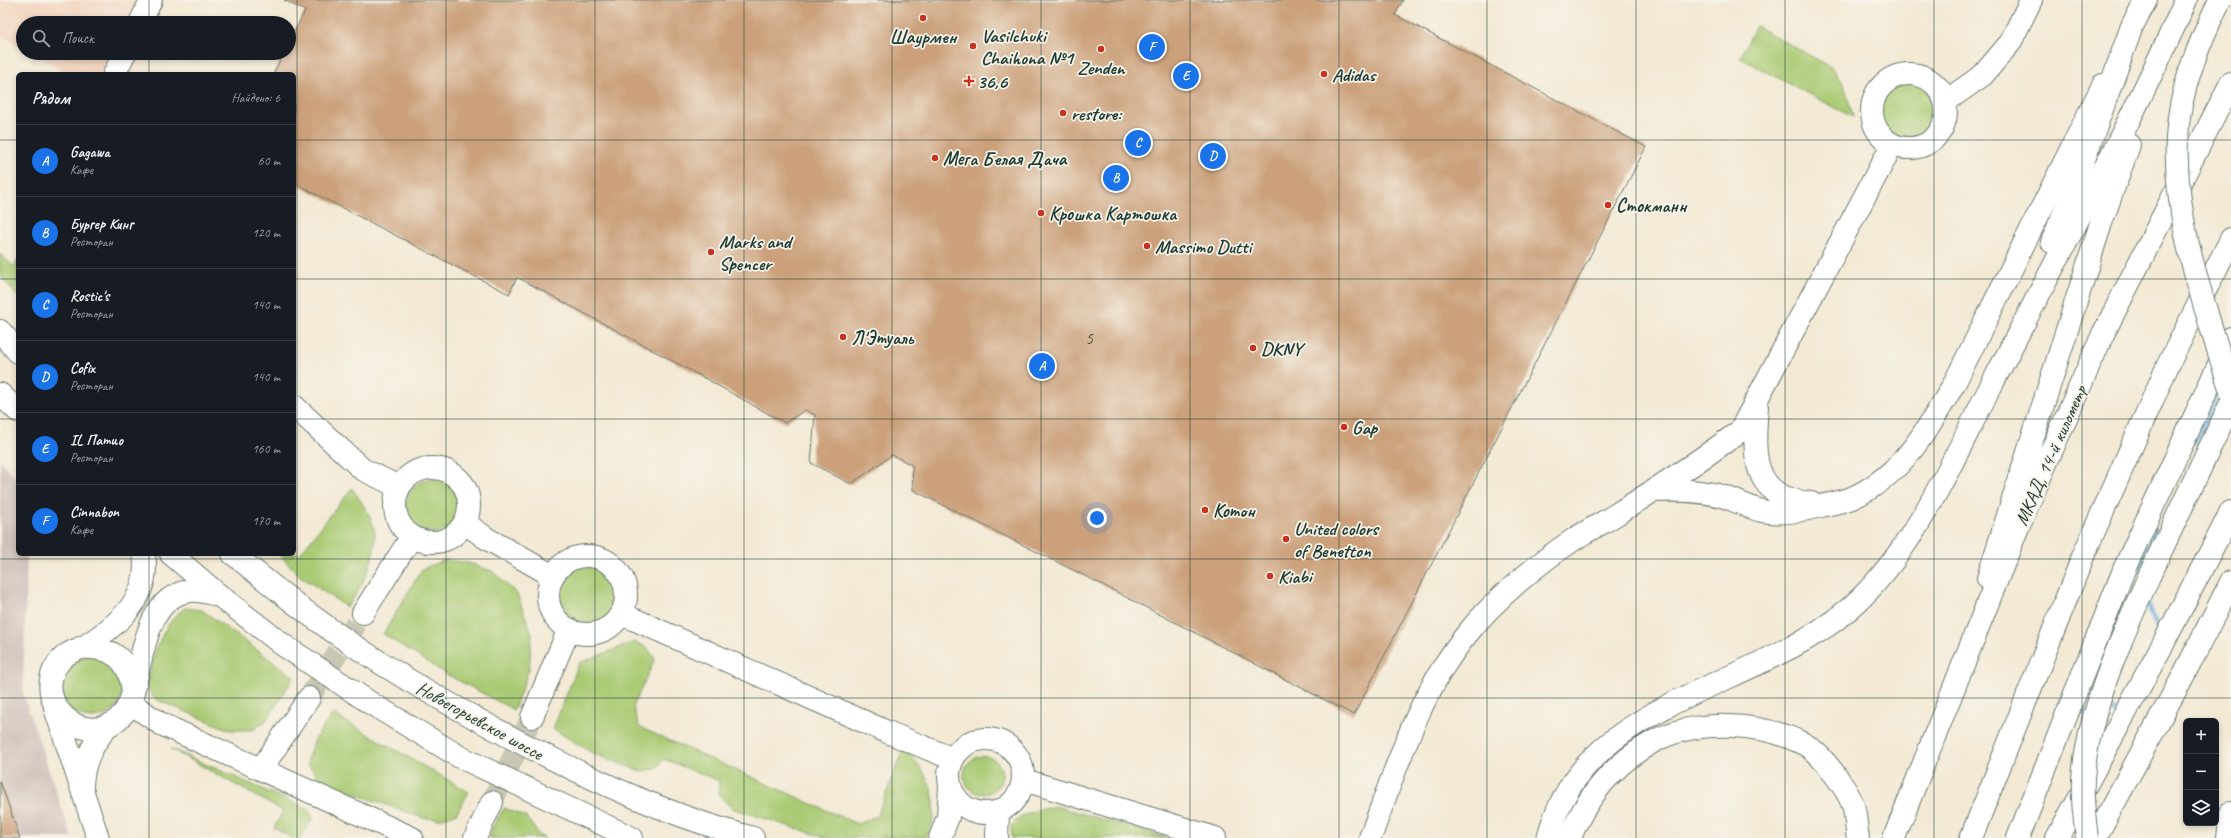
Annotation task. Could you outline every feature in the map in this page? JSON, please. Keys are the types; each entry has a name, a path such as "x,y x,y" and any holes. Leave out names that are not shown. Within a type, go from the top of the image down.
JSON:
{"main road":[{"path":"143,16 151,0"},
{"path":"1946,101 1982,75 2010,43 2031,0"},
{"path":"1653,491 1684,490 1705,492 1724,497 1761,511 1779,513 1803,510 1854,497 1882,480 1908,456 1929,428 1954,384 2146,0"},
{"path":"1548,838 1552,822 1573,781 1601,748 1634,724 1795,644 1834,620 1862,597 1890,565 1921,520 2051,272 2161,55 2186,0"},
{"path":"2220,0 2194,60 2184,94 2177,137 2181,208 2192,259 2231,392"},
{"path":"1990,386 2069,201 2132,26"},
{"path":"1950,696 2101,223 2161,55"},
{"path":"115,72 121,60"},
{"path":"1905,74 1918,75 1930,80 1940,89 1946,101 1947,116 1942,129 1933,140 1920,147 1906,149 1892,145 1882,138 1872,118 1872,106 1875,95 1882,85 1892,77 1905,74"},
{"name":"МКАД, 14-й километр","path":"1894,838 2018,526 2103,334 2231,83"},
{"path":"1370,838 1395,770 1423,705 1444,667 1466,634 1498,600 1572,540 1704,458 1740,431 1892,145"},
{"path":"1971,838 2084,554 2168,365 2231,239"},
{"path":"2018,838 2125,567 2231,338"},
{"path":"0,394 16,409"},
{"path":"1758,396 1754,439 1760,473 1769,486 1782,497 1801,502 1827,505"},
{"path":"2087,838 2083,801 2084,768 2093,721 2129,622 2150,574 2231,403"},
{"path":"296,408 362,469 399,487"},
{"path":"432,468 445,470 457,476 465,487 470,498 470,511 465,523 455,535 441,541 426,542 412,536 402,527 396,514 395,501 399,487 408,477 419,470 432,468"},
{"path":"2057,838 2159,651 2231,512"},
{"path":"465,523 486,538 553,576"},
{"path":"363,613 412,536"},
{"path":"98,838 52,701 51,684 55,668 66,656 101,635 135,603 143,586 146,567 144,556"},
{"name":"Новоегорьевское шоссе","path":"173,556 220,596 283,645 385,712 460,757 609,832 632,838"},
{"name":"Новоегорьевское шоссе","path":"236,556 308,614 389,669 478,720 584,776 713,828 753,838"},
{"path":"593,556 608,561 619,571 626,584 627,600 622,614 612,625 598,632 583,634 568,629 557,619 550,606 548,591 553,576 563,564 577,557 593,556"},
{"path":"2096,838 2176,689 2231,582"},
{"path":"52,701 60,715 74,725 90,729 107,726 117,721 132,698 146,637 164,603 176,595 190,591 220,596"},
{"path":"622,614 885,731 953,759"},
{"path":"532,717 568,629"},
{"path":"80,648 96,647 112,652 124,662 131,676 132,698 161,724 412,838"},
{"path":"261,769 309,698"},
{"path":"1570,838 1574,828 1595,792 1617,766 1652,742 1688,729 1728,725 1770,731 1805,745 1834,772 1853,805 1858,838"},
{"path":"82,789 83,772 87,756 107,726"},
{"path":"940,838 948,817 950,788 949,774 953,759 961,748 973,741 987,739 1000,741 1013,750 1022,764 1024,780 1019,794 1010,805 998,812 983,814 969,810 958,801 950,788"},
{"path":"1024,780 1215,838"},
{"path":"475,838 492,802"},
{"path":"998,812 998,838"},
{"path":"2228,838 2231,812"}],"shaded area":[{"path":"0,0 137,0 129,16 16,16 16,44 0,35"},
{"path":"44,60 107,60 101,72 65,72"},
{"path":"0,460 16,479 16,556 27,556 23,694 72,838 0,838"}],"green space":[{"path":"1756,26 1831,67 1844,84 1853,117 1740,58"},
{"path":"1909,81 1925,86 1930,90 1934,95 1939,111 1934,127 1930,132 1925,136 1909,141 1893,136 1888,132 1884,127 1879,111 1884,95 1888,90 1893,86"},
{"path":"0,254 14,267 16,263 16,295 0,275"},
{"path":"433,479 443,481 452,487 458,496 460,506 458,516 452,525 443,531 433,533 423,531 414,525 408,516 406,506 408,496 414,487 423,481"},
{"path":"352,488 372,522 375,535 375,544 367,573 347,607 300,576 281,556 296,556 296,553 299,555"},
{"path":"445,560 466,562 492,571 517,594 532,634 529,669 514,710 448,675 383,634 422,569"},
{"path":"587,565 603,570 608,574 612,579 617,595 612,611 608,616 603,620 587,625 571,620 566,616 562,611 557,595 562,579 566,574 571,570"},
{"path":"185,608 202,610 294,677 266,721 253,730 230,730 155,699 147,688 155,654 163,633 176,615"},
{"path":"634,642 647,647 655,659 633,706 639,727 857,824 877,816 904,748 921,768 927,778 934,801 932,825 927,837 827,838 731,808 718,794 719,781 664,759 656,769 640,771 594,754 553,729 579,663"},
{"path":"92,656 104,658 114,665 121,675 123,687 121,699 114,709 104,716 92,718 80,716 70,709 63,699 61,687 63,675 70,665 80,658"},
{"path":"333,714 469,792 456,814 440,819 423,818 336,787 318,777 307,763 308,756 324,725"},
{"path":"171,749 308,809 313,818 301,838 292,838 274,828 283,811"},
{"path":"979,756 987,756 994,759 999,764 1002,775 999,786 994,791 987,794 979,794 972,791 967,786 964,779 964,771 967,764 972,759"},
{"path":"1055,806 1169,838 1012,838 1011,826 1016,821 1031,812"},
{"path":"504,808 526,817 540,836 545,838 490,838 492,828"}],"building":[{"path":"284,0 1403,0 1395,15 1646,147 1354,715 1097,582 913,490 912,465 892,455 851,484 811,463 815,415 805,410 785,423 517,277 509,294 296,184 296,72 274,72 280,60 296,60 296,28 305,11"},
{"path":"0,781 20,838 0,838"}],"waterway":[{"path":"2195,442 2222,384"},
{"path":"2142,567 2154,529"},
{"path":"2146,598 2158,631"},
{"path":"2101,709 2105,708 2120,712"},
{"path":"2074,718 2077,714 2091,711"}],"tunnel":[{"path":"309,698 363,613"},
{"path":"492,802 532,717"}],"place":[{"name":"Шаурмен","path":"923,18"},
{"name":"Vasilchuki Chaihona №1","path":"973,46"},
{"name":"Cinnabon","path":"1152,47"},
{"name":"Zenden","path":"1101,49"},
{"name":"Adidas","path":"1324,74"},
{"name":"IL Патио","path":"1186,76"},
{"name":"36,6","path":"969,81"},
{"name":"restore:","path":"1063,113"},
{"name":"Rostic's","path":"1138,143"},
{"name":"Cofix","path":"1213,156"},
{"name":"Мега Белая Дача","path":"935,158"},
{"name":"Бургер Кинг","path":"1116,178"},
{"name":"Стокманн","path":"1608,205"},
{"name":"Крошка Картошка","path":"1041,213"},
{"name":"Massimo Dutti","path":"1147,246"},
{"name":"Marks and Spencer","path":"711,252"},
{"name":"Л'Этуаль","path":"843,337"},
{"name":"DKNY","path":"1253,348"},
{"name":"Gagawa","path":"1042,366"},
{"name":"Gap","path":"1344,427"},
{"name":"Котон","path":"1205,510"},
{"name":"United colors of Benetton","path":"1286,539"},
{"name":"Kiabi","path":"1270,576"}]}
